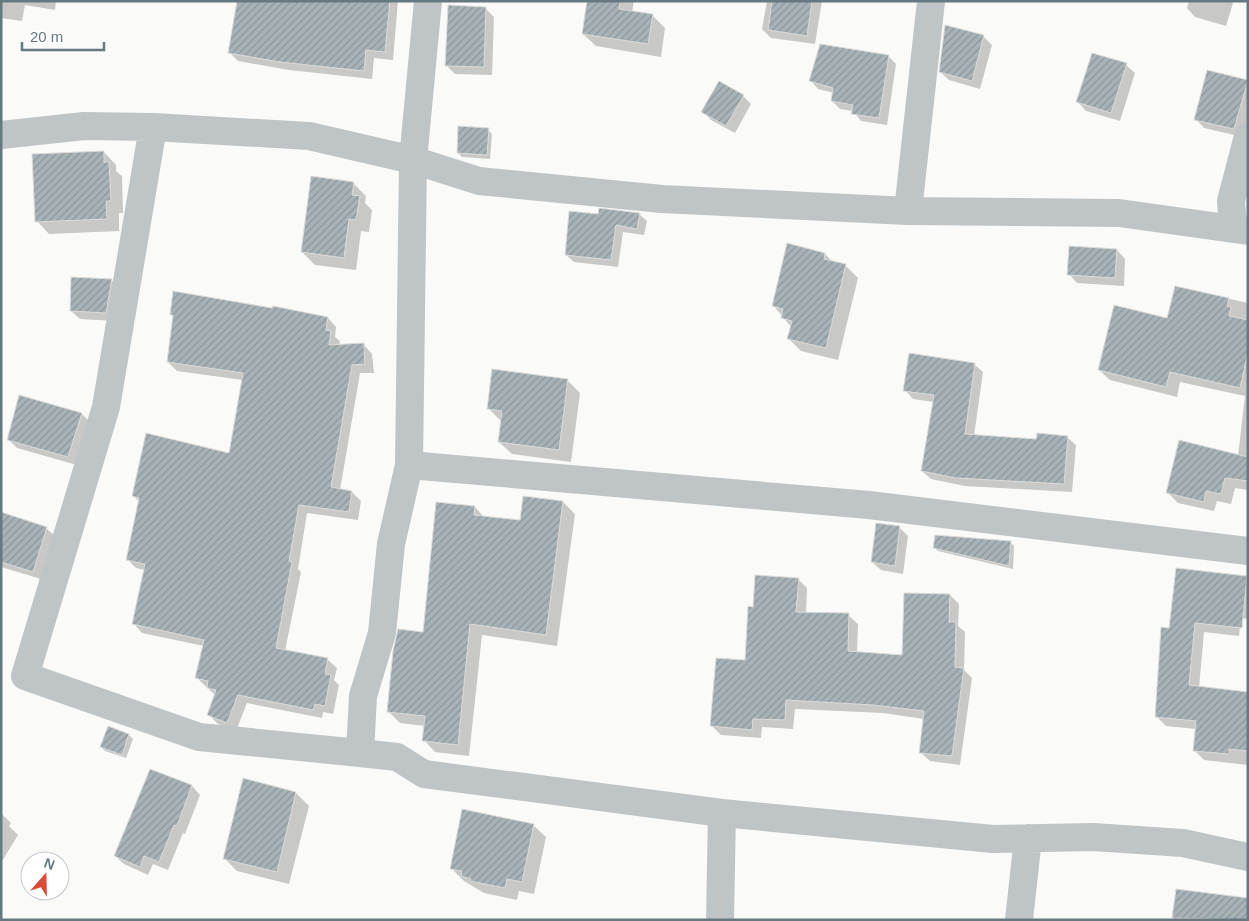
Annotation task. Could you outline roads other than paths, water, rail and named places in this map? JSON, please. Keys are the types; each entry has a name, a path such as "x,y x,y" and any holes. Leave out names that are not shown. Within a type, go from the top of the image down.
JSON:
{"street":[{"path":"360,753 363,696 382,633 391,544 408,465 413,160 428,1"},
{"path":"908,211 931,1"},
{"path":"1,136 84,126 153,127 309,136 413,160 479,181 662,199 908,211 1119,213 1240,230 1231,201 1248,136"},
{"path":"153,127 106,407 25,676 199,737 397,757 424,774 722,813 993,839 1093,837 1183,843 1248,857"},
{"path":"408,465 869,505 1248,551"},
{"path":"720,920 722,813"},
{"path":"1019,920 1028,838"}]}
